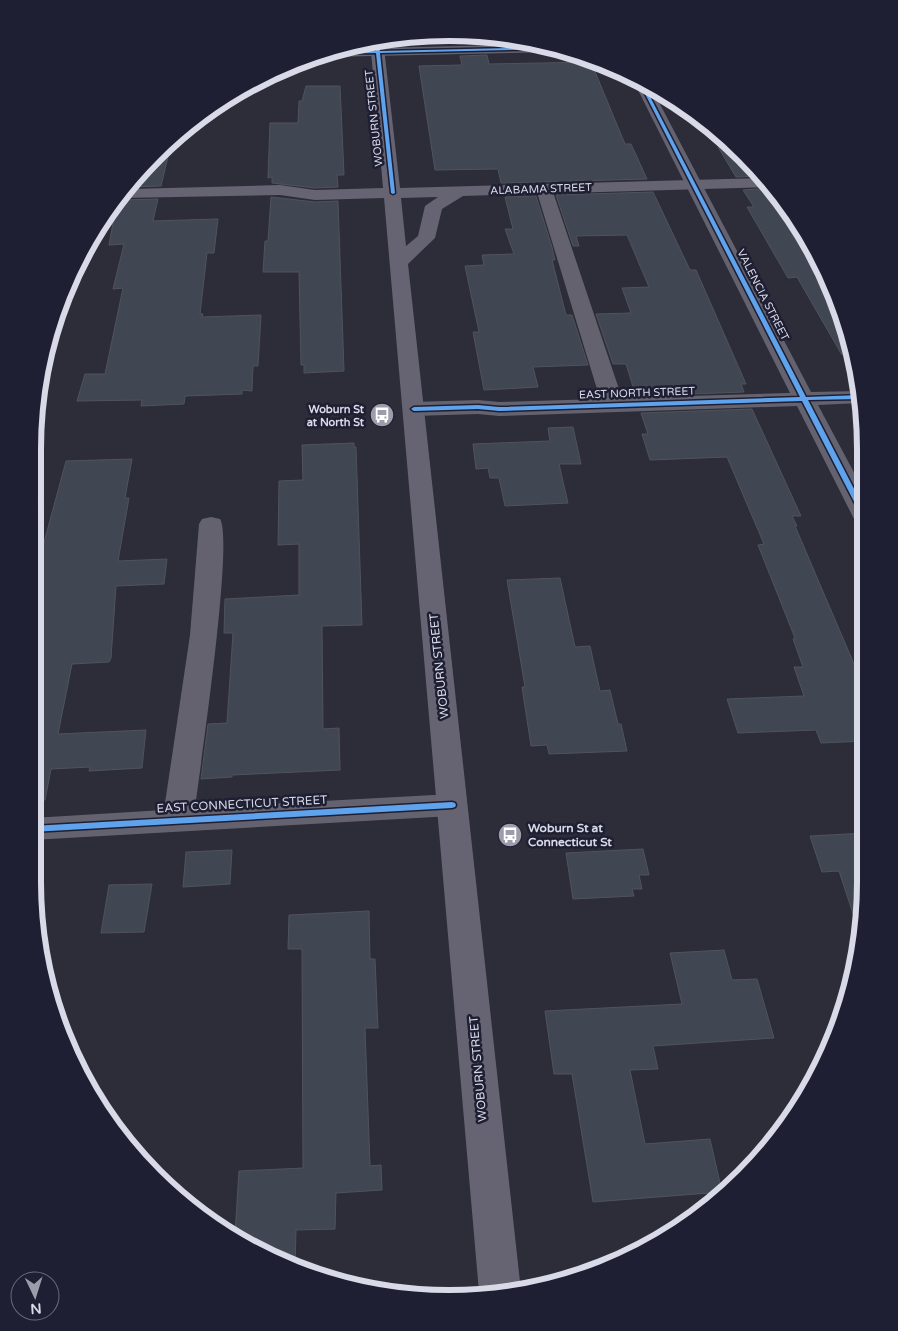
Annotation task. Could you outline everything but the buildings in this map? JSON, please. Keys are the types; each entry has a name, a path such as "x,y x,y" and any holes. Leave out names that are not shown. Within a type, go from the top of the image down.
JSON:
{"main road":[{"name":"WOBURN STREET","path":"377,48 499,1286"},
{"name":"ALABAMA STREET","path":"131,194 280,190 315,195 758,183"},
{"path":"399,262 426,238 434,206 460,192"},
{"name":"ALABAMA STREET","path":"122,207 280,202 315,195"}],"street":[{"path":"392,46 488,43"},
{"name":"VALENCIA STREET","path":"646,92 857,502"},
{"path":"544,189 613,406"},
{"name":"EAST NORTH STREET","path":"414,409 613,406 853,397"},
{"path":"178,819 203,640 210,572 211,524"},
{"name":"EAST CONNECTICUT STREET","path":"41,828 178,819 452,805"}],"cycle path":[{"path":"378,48 393,193"},
{"path":"354,52 527,49"},
{"path":"646,92 857,502"},
{"path":"414,409 478,407 499,409 853,397"},
{"path":"41,828 452,805"}],"place":[{"name":"Woburn St at North St","path":"382,415"},
{"name":"Woburn St at Connecticut St","path":"510,835"}]}
